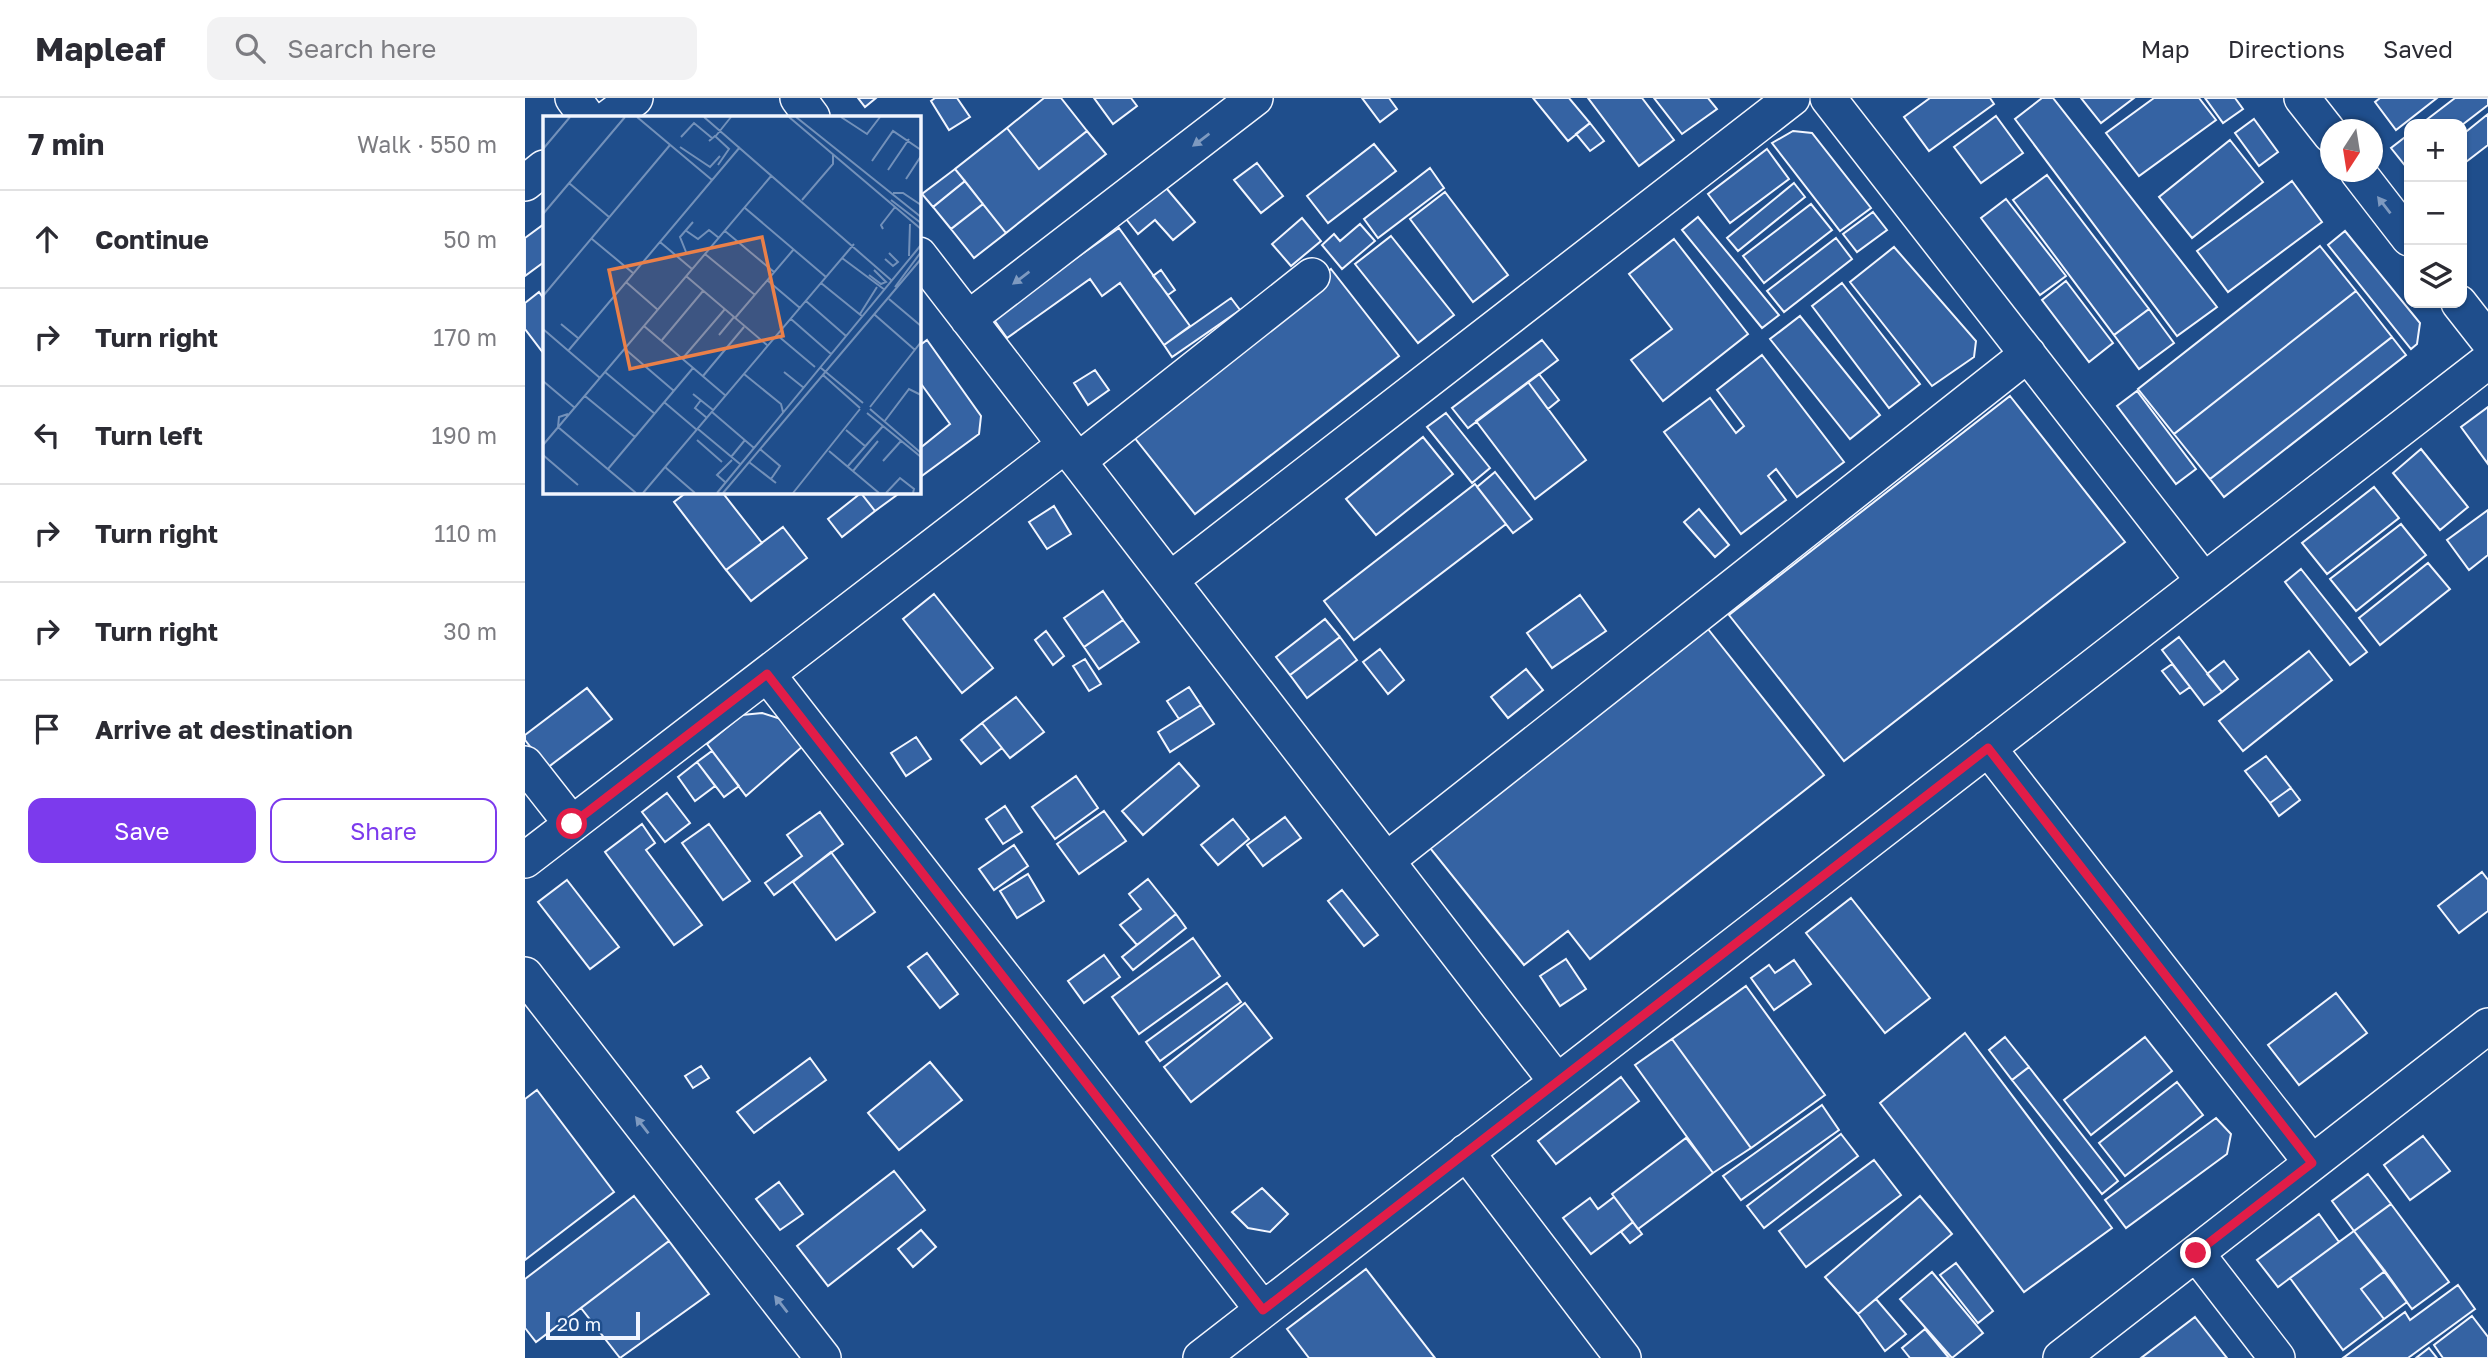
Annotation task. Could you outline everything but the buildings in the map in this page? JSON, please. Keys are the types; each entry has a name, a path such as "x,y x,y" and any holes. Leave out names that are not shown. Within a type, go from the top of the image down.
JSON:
{"street":[{"path":"573,98 586,116"},
{"path":"611,116 635,98"},
{"path":"797,98 811,116"},
{"path":"968,318 1255,98"},
{"path":"1170,580 1791,98"},
{"path":"1828,98 2204,581"},
{"path":"2302,98 2320,122"},
{"path":"525,183 543,169"},
{"path":"2366,182 2404,232"},
{"path":"921,258 1557,1082"},
{"path":"525,860 767,674 1312,276"},
{"path":"2463,308 2488,340"},
{"path":"1387,860 2028,354"},
{"path":"1201,1358 2488,361"},
{"path":"767,674 1263,1310"},
{"path":"1988,748 2312,1163"},
{"path":"525,764 572,824"},
{"path":"525,975 823,1358"},
{"path":"2061,1358 2488,1026"},
{"path":"1466,1152 1623,1358"},
{"path":"2196,1253 2277,1358"}],"route":[{"path":"572,824 767,674 1263,1310 1988,748 2312,1163 2196,1253"}]}
